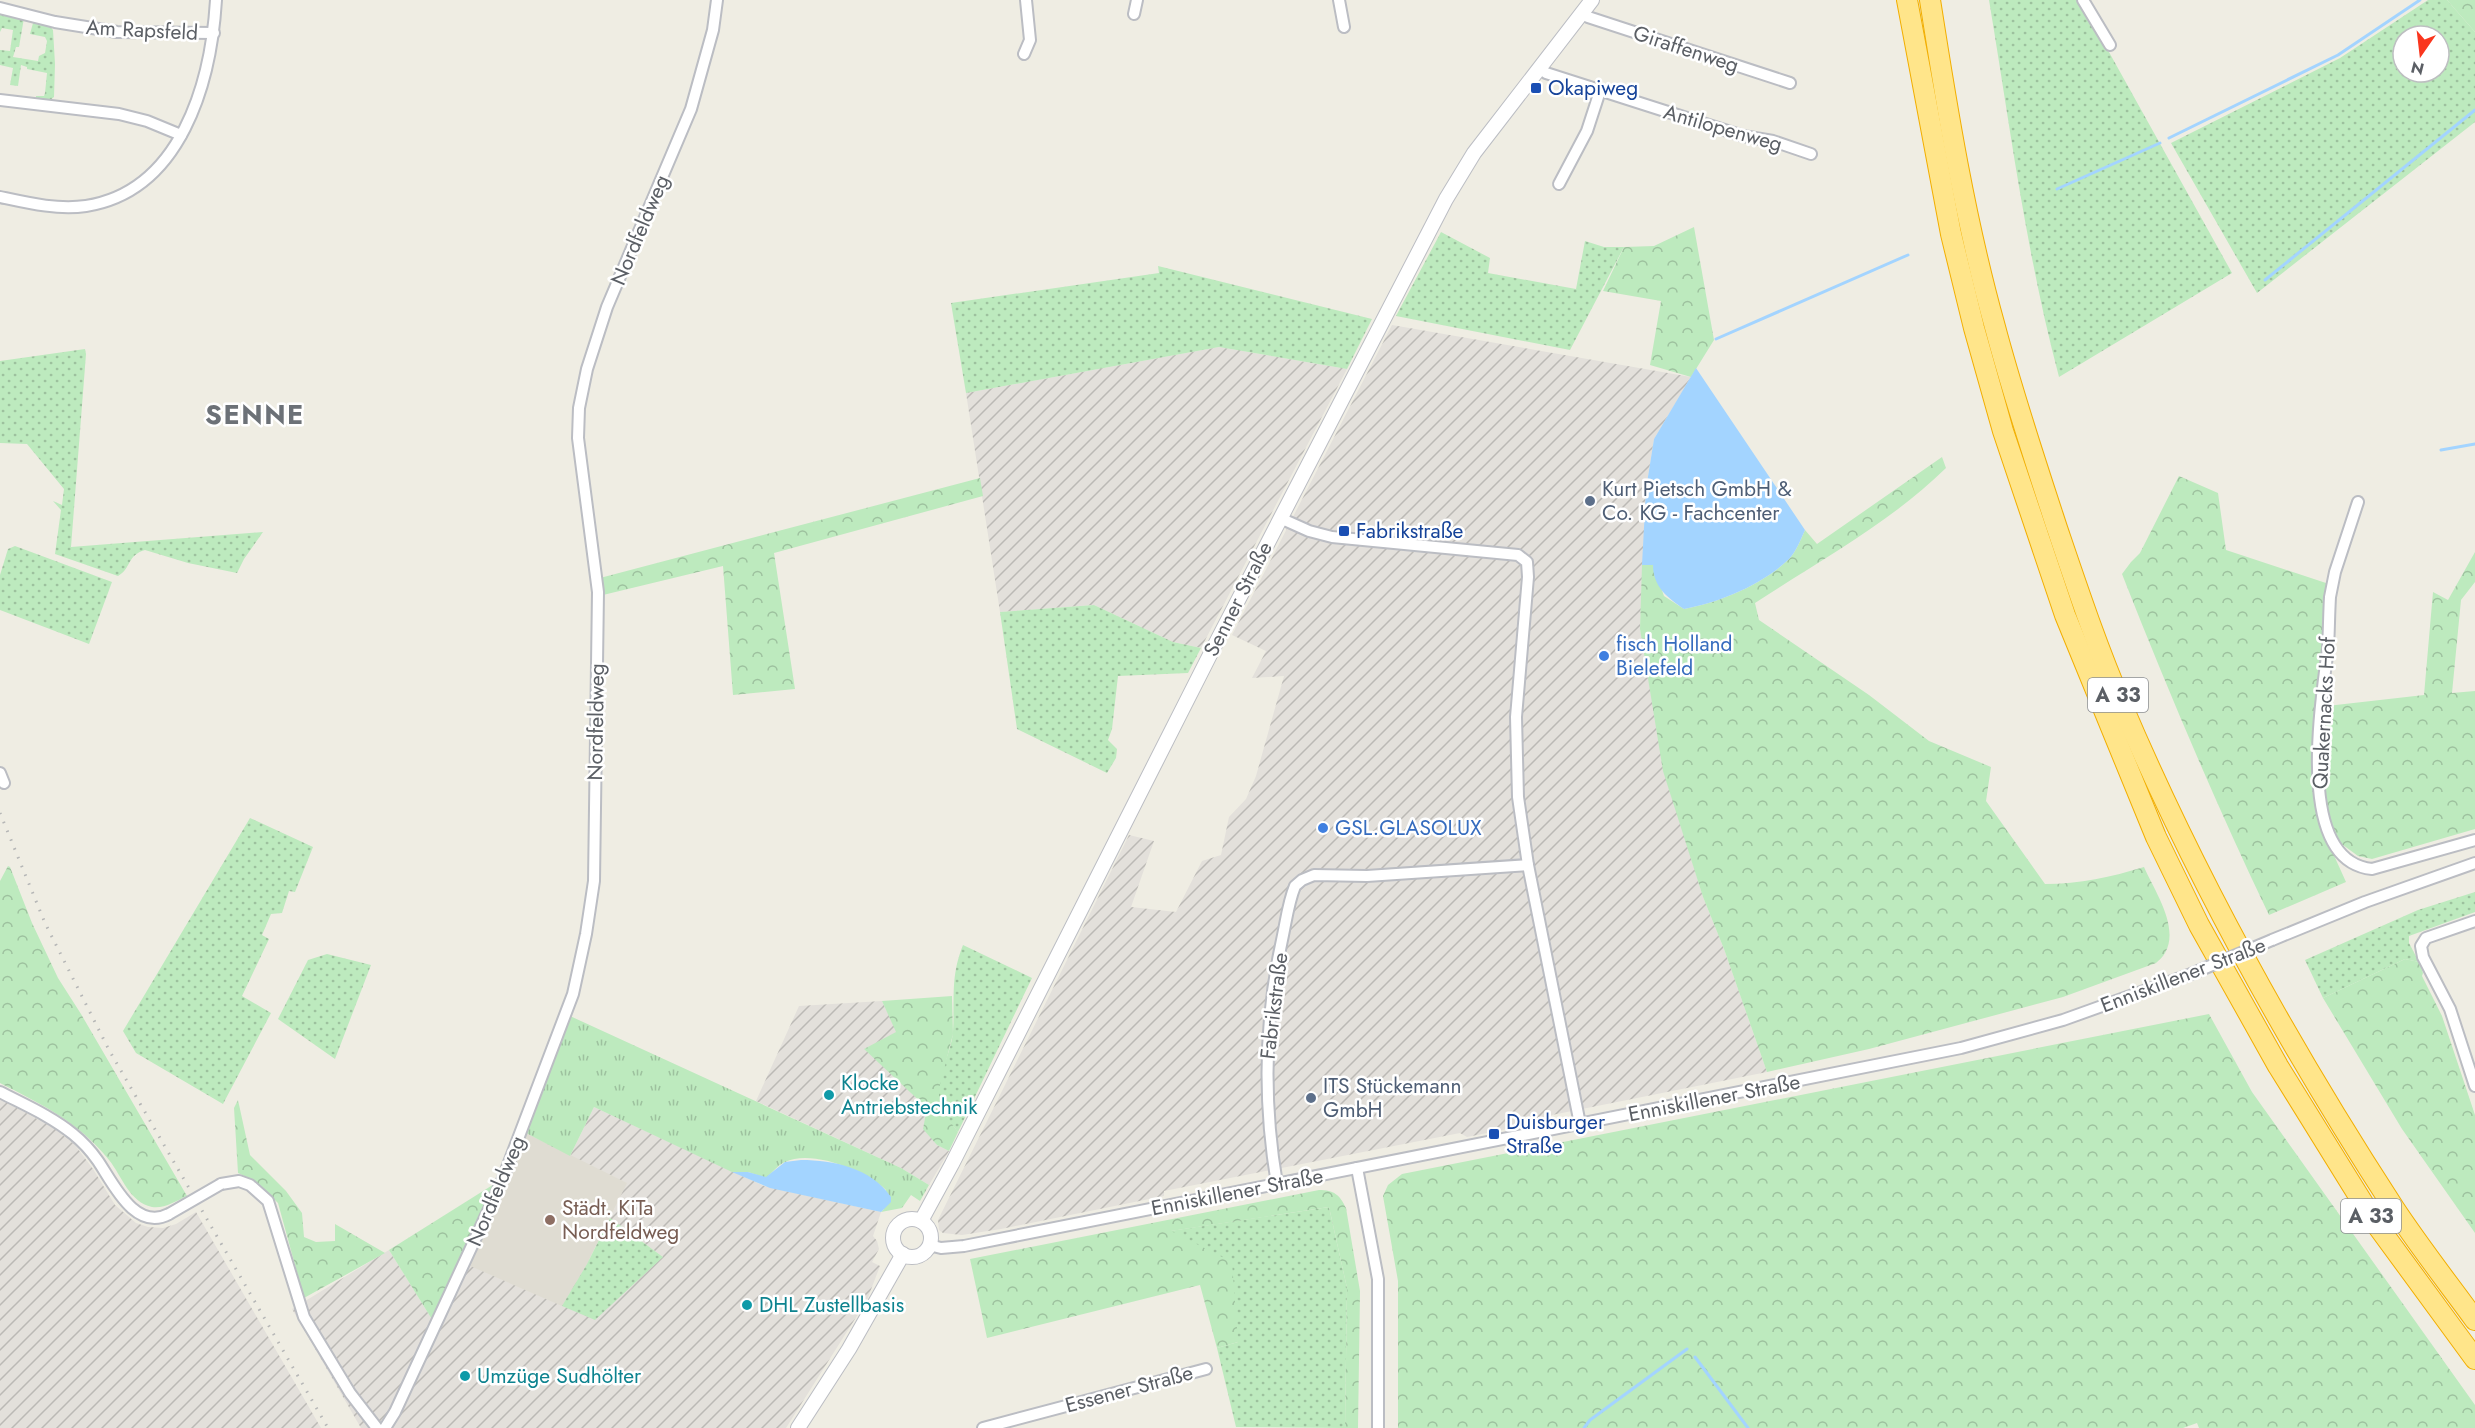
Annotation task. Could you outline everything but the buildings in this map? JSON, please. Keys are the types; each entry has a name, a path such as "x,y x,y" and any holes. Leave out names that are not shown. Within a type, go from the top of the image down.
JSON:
{"highway":[{"name":"A 33","path":"1907,0 1952,234 1974,328 2003,430 2065,615 2156,837 2199,925 2278,1066 2376,1224 2475,1359"},
{"name":"A 33","path":"1930,0 1970,225 1994,324 2022,423 2085,609 2122,704 2176,823 2220,912 2298,1055 2396,1211 2475,1320"}],"street":[{"path":"0,197 26,203 64,207 103,202 135,189 146,180 164,161 181,135 200,93 214,33 216,0"},
{"name":"Nordfeldweg","path":"385,1428 395,1412 502,1181 573,994 594,882 597,603 578,438 579,408 587,369 607,307 691,109 709,47 717,0"},
{"path":"1024,54 1030,40 1026,0"},
{"path":"1134,14 1137,0"},
{"path":"1338,0 1344,27"},
{"path":"2083,0 2110,45"},
{"name":"Senner Straße","path":"921,1221 1280,518 1460,173 1587,4"},
{"name":"Giraffenweg","path":"1587,4 1588,17 1790,83"},
{"name":"Am Rapsfeld","path":"0,9 55,22 117,32 214,33"},
{"name":"Antilopenweg","path":"1540,68 1546,73 1600,91 1743,136 1773,141 1810,154"},
{"path":"1559,184 1587,131 1600,91"},
{"path":"0,100 119,114 147,121 181,135"},
{"name":"Quakernacks Hof","path":"2358,502 2335,572 2330,597 2317,783 2327,828 2336,844 2351,862 2372,869 2475,840"},
{"path":"1280,518 1309,531 1332,537 1518,555 1527,562 1528,577 1516,717 1518,797 1528,866 1580,1124"},
{"name":"Enniskillener Straße","path":"929,1245 941,1248 964,1246 1892,1062 2025,1032 2107,1006 2366,902 2475,863"},
{"name":"Fabrikstraße","path":"1277,1184 1270,1135 1266,1060 1277,963 1295,886 1314,875 1367,876 1528,866"},
{"path":"2475,921 2426,938 2421,946 2421,952 2453,1019 2475,1086"},
{"path":"0,1092 51,1118 72,1133 91,1152 118,1194 130,1207 152,1217 169,1214 221,1184 239,1181 250,1185 268,1201 308,1325 350,1393 377,1428"},
{"path":"1357,1168 1378,1278 1378,1428"},
{"path":"905,1220 921,1221 929,1231 929,1245 919,1256 903,1254 895,1247 894,1231 905,1220"},
{"path":"798,1428 849,1349 903,1254"},
{"name":"Essener Straße","path":"983,1428 1206,1369"}],"shaded area":[{"path":"1392,325 1691,377 1654,439 1646,489 1640,629 1676,808 1703,897 1724,949 1767,1072 1552,1115 1543,1122 1467,1137 1460,1133 1164,1191 1164,1196 1001,1229 962,1235 943,1233 939,1230 938,1220 1129,835 1154,841 1131,907 1176,912 1202,861 1221,855 1229,817 1246,799 1256,776 1284,676 1252,678 1266,651 1232,635"},
{"path":"1219,347 1347,369 1201,648 1173,642 1094,605 1000,612 966,393"},
{"path":"882,1001 897,1032 865,1049 928,1108 937,1145 949,1151 929,1185 901,1168 756,1101 799,1006"},
{"path":"0,1099 54,1128 75,1145 115,1205 136,1223 163,1228 176,1224 196,1212 321,1428 0,1428"},
{"path":"594,1107 764,1186 881,1212 873,1236 879,1249 872,1262 880,1266 867,1300 786,1428 361,1428 292,1309 389,1250 433,1321 468,1265 663,1257 610,1218 626,1183 570,1156"},
{"name":"Städt. KiTa Nordfeldweg","path":"526,1133 627,1183 587,1264 562,1306 468,1265 489,1224"}],"green space":[{"path":"1989,0 2080,0 2232,273 2059,377 2028,236"},
{"path":"2428,0 2447,0 2475,32 2475,122 2257,293 2171,143 2340,58 2391,24 2391,84 2451,84 2451,24 2392,24"},
{"path":"2447,0 2475,0 2475,32"},
{"path":"0,13 24,18 19,47 16,47 13,57 38,61 39,56 45,53 47,41 45,37 30,34 33,23 49,25 53,30 54,97 50,100 36,99 36,96 44,96 47,73 27,69 21,65 18,86 10,85 13,68 0,65 0,50 10,51 13,30 2,28 0,32"},
{"path":"1694,227 1714,340 1691,377 1650,365 1661,301 1603,291 1624,247 1654,246"},
{"path":"1441,232 1490,258 1488,273 1576,289 1585,241 1604,247 1624,247 1570,350 1396,316"},
{"path":"1158,266 1372,319 1347,369 1219,347 966,393 951,303 1159,273"},
{"path":"85,349 71,547 263,532 237,573 188,563 145,550 135,555 118,576 55,554 61,510 53,501 62,505 64,489 27,444 0,443 0,361"},
{"path":"1942,457 1946,468 1902,506 1878,524 1755,603 1759,620 1869,695 1929,741 1991,767 1986,801 2045,884 2095,879 2144,867 2168,920 2169,943 2164,954 2156,963 2063,997 1869,1049 1767,1072 1724,949 1703,897 1663,771 1640,629 1642,565 1653,565 1664,596 1684,609 1726,597 1766,577 1789,559 1805,530 1817,544"},
{"path":"2179,476 2218,493 2226,550 2326,583 2324,642 2316,704 2327,706 2424,695 2433,592 2448,600 2475,552 2475,582 2461,600 2452,693 2475,691 2475,829 2372,859 2358,856 2343,845 2332,851 2346,882 2269,915 2192,746 2122,574 2140,553"},
{"path":"980,478 983,496 774,553 795,689 733,695 723,566 603,595 600,578"},
{"path":"15,546 112,582 89,644 0,610 0,575 8,549"},
{"path":"1094,605 1173,642 1201,648 1188,673 1118,676 1112,729 1108,740 1117,749 1116,758 1107,773 1017,729 1000,612"},
{"path":"250,818 313,847 295,892 289,891 282,913 271,914 262,935 269,939 242,996 271,1013 223,1104 136,1053 123,1031"},
{"path":"8,866 58,978 187,1196 161,1207 152,1207 137,1200 109,1160 86,1135 45,1107 0,1083 0,881"},
{"path":"2475,892 2475,912 2409,936 2409,943 2419,962 2405,959 2323,998 2305,960 2418,910"},
{"path":"963,945 1032,978 958,1132 942,1110 938,1092 952,1041 956,968"},
{"path":"327,954 371,965 335,1059 278,1019 308,960"},
{"path":"2405,959 2419,962 2422,976 2442,1016 2475,1115 2475,1233 2402,1129 2323,998"},
{"path":"952,996 953,1034 939,1089 942,1111 958,1132 949,1151 937,1145 923,1129 927,1108 864,1049 896,1032 882,1001"},
{"path":"2209,1014 2252,1092 2475,1405 2475,1428 2199,1428 2197,1423 2183,1428 1398,1428 1398,1281 1383,1196 1388,1185 1402,1174"},
{"path":"570,1016 901,1168 929,1185 920,1201 911,1195 902,1208 881,1212 884,1209 886,1190 852,1169 809,1158 782,1163 766,1178 748,1172 732,1172 594,1107 570,1156 526,1133"},
{"path":"238,1100 250,1155 286,1191 302,1213 304,1237 316,1242 335,1241 335,1224 385,1253 304,1298 278,1203 255,1181 238,1173 234,1108"},
{"path":"499,1181 433,1321 389,1250"},
{"path":"1319,1190 1336,1194 1346,1208 1360,1291 1358,1428 1345,1428 1347,1288 1329,1207 1171,1231 1232,1262 1238,1342 1217,1348 1200,1285 987,1338 970,1259"},
{"path":"1329,1207 1347,1288 1345,1428 1236,1427 1217,1348 1238,1342 1170,1231"},
{"path":"610,1218 663,1257 595,1320 562,1306 587,1264"}],"water":[{"path":"1696,368 1805,530 1792,556 1766,577 1726,597 1684,609 1667,596 1659,586 1653,565 1642,565 1646,489 1654,439"},
{"path":"801,1160 839,1164 862,1173 883,1187 891,1197 891,1202 881,1212 770,1188 732,1172 748,1172 766,1177 785,1162"}],"waterway":[{"path":"2169,138 2338,55 2420,0"},
{"path":"2265,280 2475,110"},
{"path":"2057,189 2160,143"},
{"path":"1716,339 1908,255"},
{"path":"2441,450 2475,444"},
{"path":"1584,1428 1590,1420 1687,1349"},
{"path":"1695,1357 1748,1428"}],"railway":[{"path":"0,813 45,923 109,1050 328,1428"}],"place":[{"name":"Okapiweg","path":"1536,88"},
{"name":"Kurt Pietsch GmbH & Co. KG - Fachcenter","path":"1590,501"},
{"name":"Fabrikstraße","path":"1344,531"},
{"name":"fisch Holland Bielefeld","path":"1604,656"},
{"name":"GSL.GLASOLUX","path":"1323,828"},
{"name":"Klocke Antriebstechnik","path":"829,1095"},
{"name":"ITS Stückemann GmbH","path":"1311,1098"},
{"name":"Duisburger Straße","path":"1494,1134"},
{"name":"Städt. KiTa Nordfeldweg","path":"550,1220"},
{"name":"DHL Zustellbasis","path":"747,1305"},
{"name":"Umzüge Sudhölter","path":"465,1376"}],"district":[{"name":"SENNE","path":"255,415"}]}
